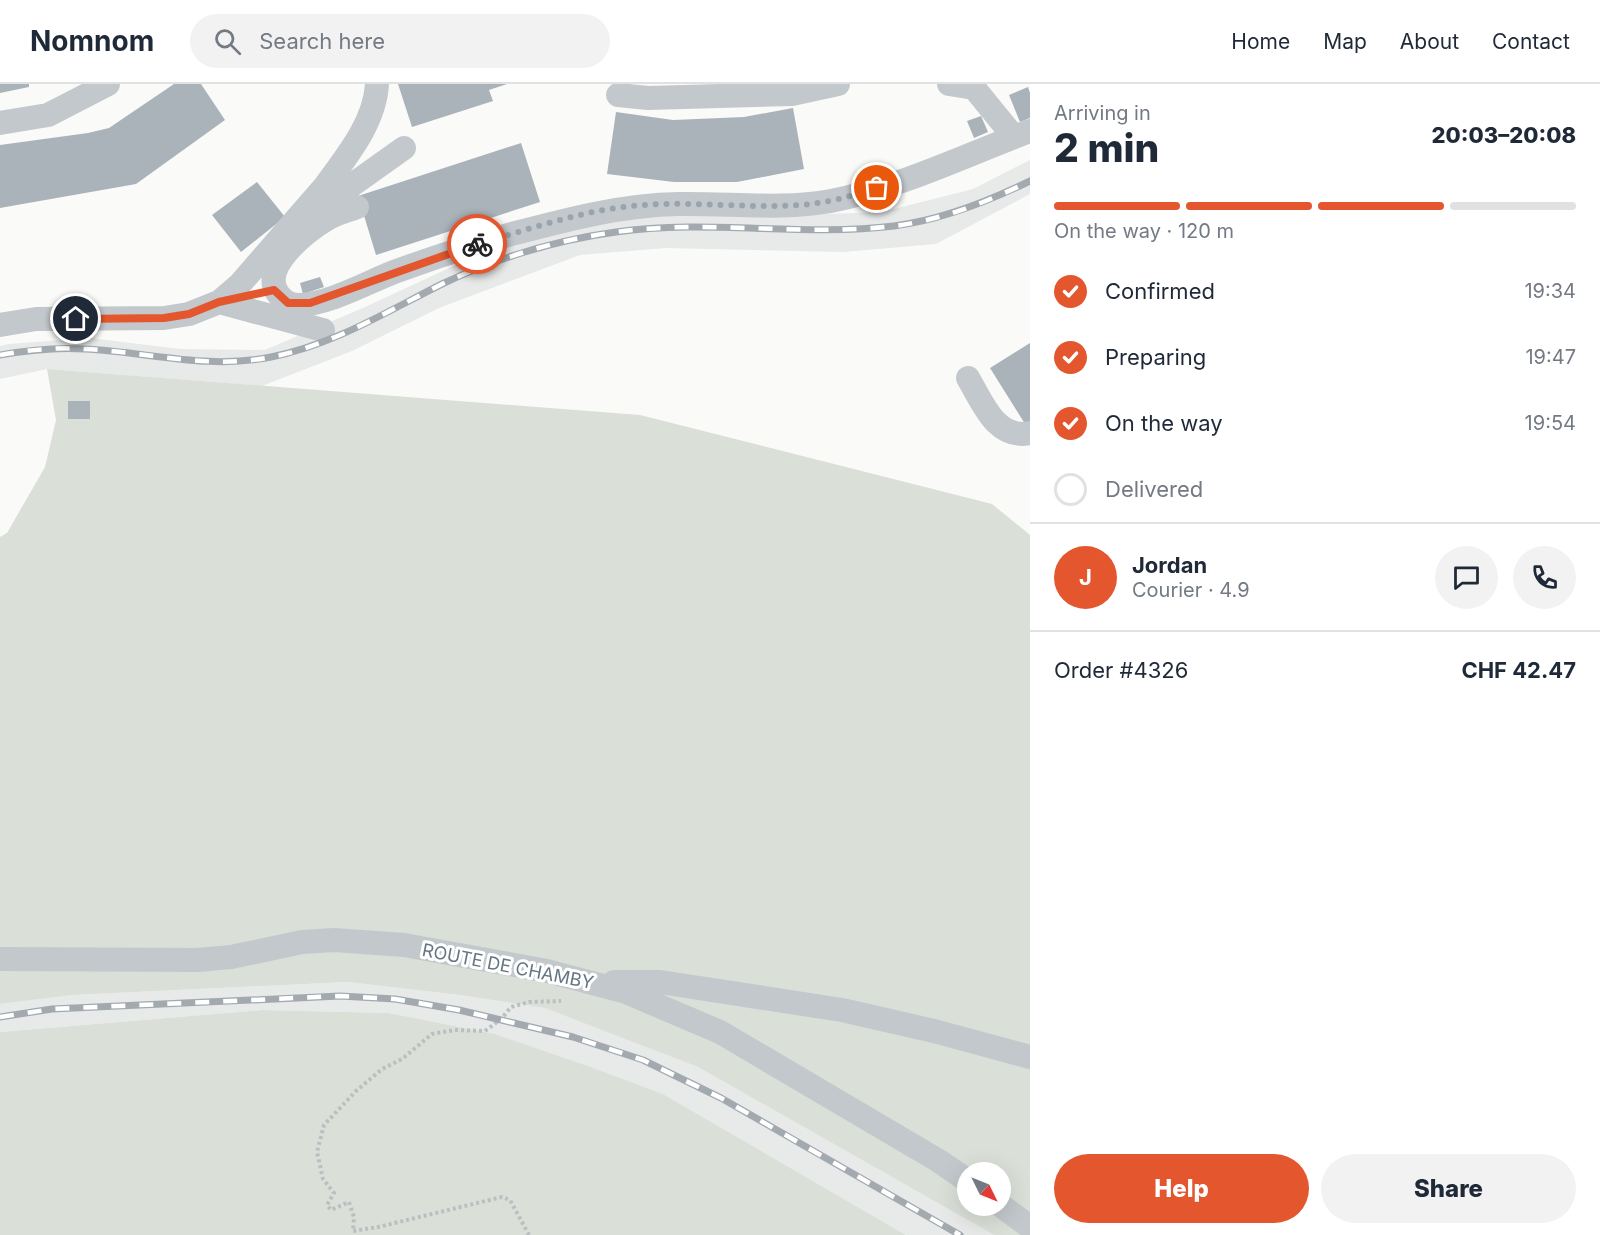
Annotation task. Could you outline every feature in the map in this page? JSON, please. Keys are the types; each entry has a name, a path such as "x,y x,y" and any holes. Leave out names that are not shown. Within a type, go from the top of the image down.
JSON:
{"street":[{"path":"0,123 48,115 108,84"},
{"path":"219,302 240,284 337,170 372,115 377,84"},
{"path":"618,94 648,98 792,94 838,84"},
{"path":"404,148 352,185 300,238 277,267 273,281 274,290 288,303 310,303 477,244 600,211 667,204 783,206 831,201 896,182 1022,134 974,88 949,84"},
{"path":"300,238 329,218 357,207"},
{"path":"0,325 36,319 164,318 189,314 219,302 274,290"},
{"path":"219,302 323,330"},
{"path":"968,378 993,420 1005,430 1019,435 1030,433"},
{"name":"ROUTE DE CHAMBY","path":"0,959 197,960 231,957 302,942 334,940 404,945 547,971 595,982 660,1005 736,1041 957,1173"},
{"path":"595,982 660,982 842,1010 934,1031 1030,1057"},
{"path":"1011,1213 1030,1227"}],"path":[{"path":"529,1235 510,1200 502,1197 353,1231 354,1217 349,1202 331,1210 327,1205 334,1193 323,1179 317,1152 324,1125 357,1091 382,1069 402,1059 432,1034 455,1030 485,1031 501,1019 511,1007 529,1002 568,1000"}],"shaded area":[{"path":"1030,160 1030,194 936,244 843,252 666,248 580,255 439,308 352,351 262,386 47,369 0,379 0,346 8,344 90,338 180,349 265,350 473,257 588,222 689,214 801,215 882,212 973,189"},
{"path":"47,369 640,415 992,504 1030,535 1030,1235 994,1235 961,1216 1011,1216 1011,1162 957,1162 957,1214 698,1067 545,1008 348,982 72,995 0,1004 0,537 7,533 45,467 56,420"},
{"path":"348,982 545,1008 698,1067 994,1235 906,1235 663,1094 494,1034 389,1013 262,1010 0,1032 0,1004 71,995"},
{"path":"262,1010 389,1013 495,1034 591,1067 663,1094 906,1235 0,1235 0,1032"}],"building":[{"path":"0,84 29,84 29,87 0,93"},
{"path":"174,84 201,84 225,120 136,184 0,208 0,145 109,128"},
{"path":"398,84 507,84 489,90 493,101 412,127"},
{"path":"1028,87 1030,118 1020,122 1009,95"},
{"path":"793,108 804,169 737,182 674,182 607,174 616,112 673,120 744,117"},
{"path":"981,116 988,132 974,138 967,121"},
{"path":"521,143 540,202 376,255 358,196"},
{"path":"257,182 285,217 241,252 212,215"},
{"path":"320,277 324,287 303,294 300,283"},
{"path":"1030,343 1030,426 1027,427 990,368"},
{"path":"68,401 90,401 90,419 68,419"}],"railway":[{"path":"0,355 64,348 201,361 248,361 294,352 338,336 442,284 484,266 527,251 571,240 651,228 824,230 894,226 964,209 1030,181"},
{"path":"0,1017 52,1009 340,996 395,999 459,1010 573,1037 643,1060 721,1098 960,1235"}],"way so far":[{"path":"477,244 573,217 632,206 802,205 831,201 877,188"}],"route":[{"path":"76,319 164,318 189,314 219,302 274,290 288,303 298,305 310,303 437,256 477,244"}]}
